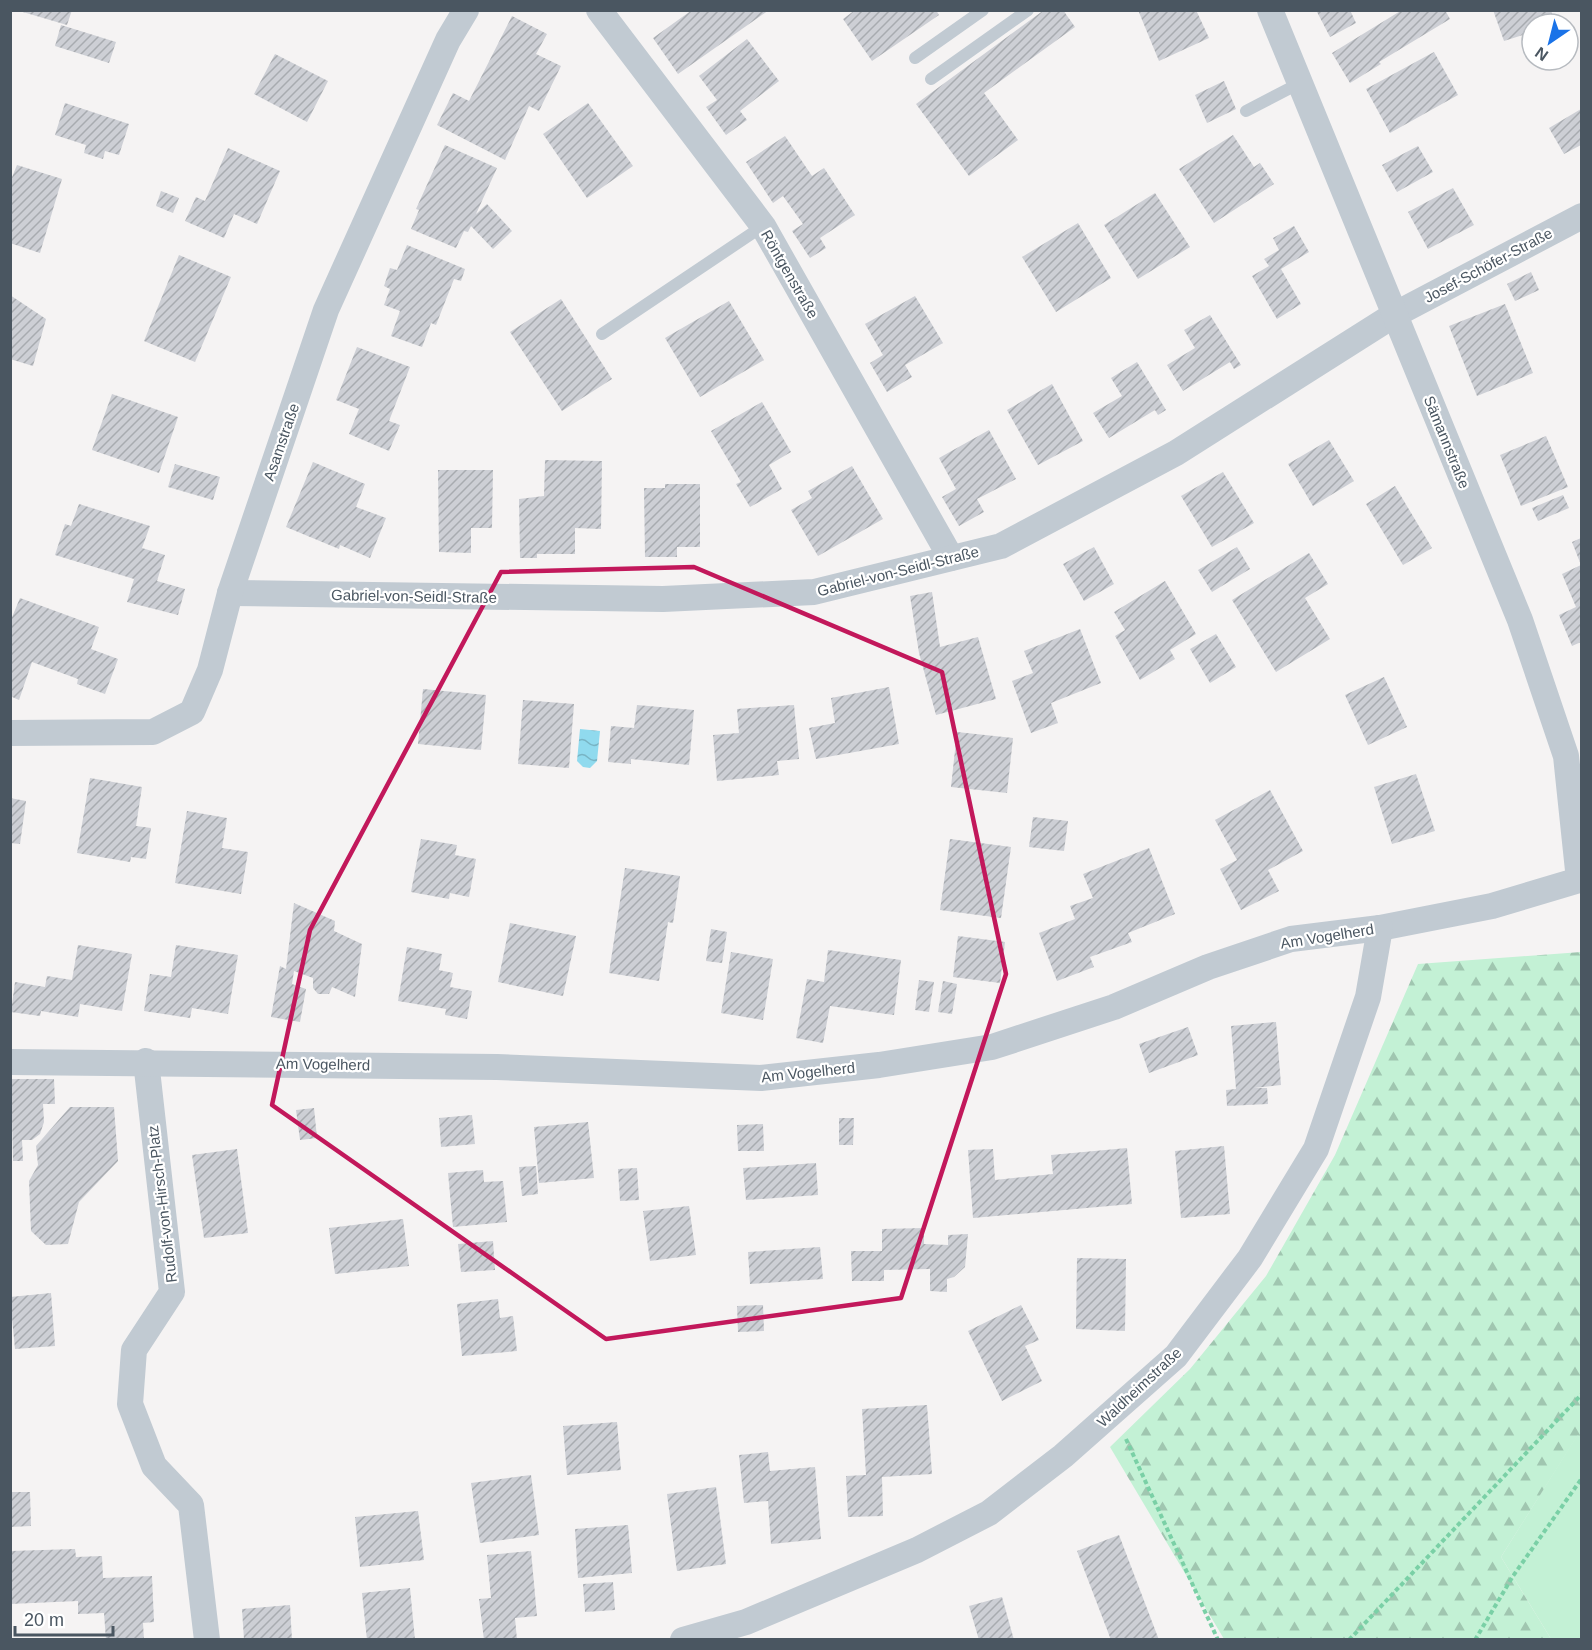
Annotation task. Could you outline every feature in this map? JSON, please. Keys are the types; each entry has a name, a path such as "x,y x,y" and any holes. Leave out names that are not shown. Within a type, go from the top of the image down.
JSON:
{"street":[{"name":"Asamstraße","path":"10,733 153,732 192,712 210,670 230,593 326,310 448,40 466,10"},
{"name":"Röntgenstraße","path":"599,10 763,226 951,558"},
{"name":"Sämannstraße","path":"1270,10 1520,620 1566,756 1580,882"},
{"name":"Josef-Schöfer-Straße","path":"1394,315 1581,216"},
{"name":"Gabriel-von-Seidl-Straße","path":"230,593 663,599 814,592 1001,546 1176,453 1394,315"},
{"name":"Am Vogelherd","path":"10,1062 146,1061 496,1067 761,1078 879,1065 992,1047 1114,1007 1208,967 1291,939 1380,928 1492,906 1580,882"},
{"name":"Waldheimstraße","path":"683,1640 746,1622 917,1550 989,1513 1063,1456 1176,1356 1250,1258 1316,1149 1368,997 1380,928"},
{"name":"Rudolf-von-Hirsch-Platz","path":"146,1061 172,1292 134,1350 130,1404 154,1466 191,1505 207,1640"}],"lane":[{"path":"915,58 983,10"},
{"path":"931,79 1028,10"},
{"path":"1246,111 1300,83"},
{"path":"602,334 763,226"}],"path":[{"path":"1349,1640 1581,1394"},
{"path":"1113,1412 1218,1640"},
{"path":"1475,1640 1513,1576 1581,1478"}],"highlighted area":[{"path":"694,567 942,672 1006,974 901,1298 606,1339 272,1105 310,930 501,572"}],"green space":[{"path":"1581,952 1581,1446 1578,1435 1501,1557 1551,1639 1224,1639 1110,1447 1190,1369 1266,1276 1335,1155 1418,964"},
{"path":"1578,1434 1582,1446 1581,1639 1551,1639 1501,1557"}],"water":[{"path":"580,729 600,731 597,761 590,768 583,767 577,761"}],"building":[{"path":"16,10 72,10 67,25"},
{"path":"692,10 769,10 678,74 653,38"},
{"path":"855,10 936,10 939,15 872,61 843,19"},
{"path":"1044,10 1063,10 1075,27 984,93 1018,140 969,176 916,104"},
{"path":"1138,10 1196,10 1209,38 1159,61"},
{"path":"1316,10 1350,10 1356,23 1330,37"},
{"path":"1402,10 1445,10 1450,19 1379,62 1381,64 1350,83 1332,53"},
{"path":"1493,10 1551,10 1552,12 1520,12 1520,36 1504,41"},
{"path":"512,16 547,34 536,54 561,66 539,111 529,106 505,160 437,125 453,93 469,101"},
{"path":"61,25 116,42 109,63 55,46"},
{"path":"747,39 779,81 740,111 747,120 726,135 706,107 717,100 699,76"},
{"path":"1434,52 1458,95 1390,133 1366,89"},
{"path":"275,54 328,81 307,122 254,94"},
{"path":"1224,81 1236,109 1207,123 1195,95"},
{"path":"65,103 129,124 119,155 105,151 103,159 84,153 86,145 55,135"},
{"path":"588,103 633,166 587,198 543,134"},
{"path":"1581,109 1581,145 1564,154 1549,128"},
{"path":"1233,135 1254,167 1260,163 1274,184 1214,223 1179,169"},
{"path":"785,136 812,176 824,168 855,215 820,238 826,248 810,258 792,231 803,224 783,196 773,203 746,162"},
{"path":"445,145 497,168 476,214 487,204 512,231 493,249 471,226 468,232 464,231 456,248 411,229 419,210 416,209"},
{"path":"1418,146 1433,172 1397,192 1382,165"},
{"path":"228,148 280,171 257,224 234,214 224,238 185,221 196,197 205,201"},
{"path":"17,165 62,179 40,253 10,243 10,182"},
{"path":"1453,188 1474,225 1428,249 1408,212"},
{"path":"161,191 179,198 173,213 156,206"},
{"path":"1155,193 1190,247 1138,279 1104,225"},
{"path":"1078,223 1111,278 1056,312 1022,257"},
{"path":"1294,226 1309,252 1281,269 1301,304 1277,319 1252,276 1269,266 1264,259 1279,250 1273,238"},
{"path":"407,245 465,269 461,281 454,279 436,325 431,323 422,347 391,336 400,311 384,305 390,289 384,286 390,268 397,270"},
{"path":"179,255 231,277 195,362 144,341"},
{"path":"1531,272 1539,290 1515,301 1507,284"},
{"path":"10,295 46,319 33,366 10,359"},
{"path":"915,296 943,343 905,365 912,377 887,392 870,363 883,355 865,324"},
{"path":"561,299 612,379 562,411 510,332"},
{"path":"729,301 764,360 700,397 665,338"},
{"path":"1505,304 1533,373 1477,396 1449,326"},
{"path":"1210,315 1241,365 1234,369 1230,362 1183,391 1167,365 1195,348 1184,330"},
{"path":"357,347 410,367 389,421 400,425 389,451 349,434 359,409 336,400"},
{"path":"1137,362 1166,410 1158,415 1155,410 1109,438 1093,413 1122,396 1111,378"},
{"path":"1052,384 1083,441 1038,465 1007,410"},
{"path":"112,394 178,417 159,473 92,450"},
{"path":"762,402 791,452 769,465 782,489 750,507 736,484 741,482 711,431"},
{"path":"989,430 1016,479 977,499 984,512 959,526 942,497 956,489 939,458"},
{"path":"1546,436 1568,487 1521,506 1500,455"},
{"path":"1329,440 1354,481 1313,506 1288,464"},
{"path":"545,460 602,461 601,529 575,528 575,554 537,554 537,558 520,558 519,499 544,496"},
{"path":"313,462 365,484 356,507 386,518 370,558 340,545 339,549 286,527"},
{"path":"175,464 220,477 213,500 168,487"},
{"path":"852,466 883,519 818,556 791,510 812,498 808,491"},
{"path":"438,470 493,470 492,528 471,528 471,553 439,552"},
{"path":"1223,472 1254,523 1212,547 1181,496"},
{"path":"665,484 700,484 700,547 677,547 677,557 645,557 644,488 665,488"},
{"path":"1395,486 1432,548 1403,565 1366,504"},
{"path":"1563,495 1569,508 1538,521 1532,508"},
{"path":"79,504 150,526 142,548 165,555 157,581 185,589 178,615 127,602 134,579 55,555 65,524 71,526"},
{"path":"1581,538 1581,565 1572,542"},
{"path":"1094,547 1114,584 1084,601 1063,564"},
{"path":"1237,547 1250,569 1212,592 1198,570"},
{"path":"1309,553 1328,584 1305,598 1330,639 1276,672 1232,600"},
{"path":"1581,565 1581,642 1572,646 1559,615 1576,607 1562,574"},
{"path":"1165,581 1196,634 1170,650 1175,659 1140,680 1115,636 1125,630 1114,612"},
{"path":"932,592 940,647 978,637 996,699 936,715 919,653 910,596"},
{"path":"20,598 99,627 91,649 118,659 105,694 77,684 78,679 32,662 19,700 10,696 10,622"},
{"path":"1080,629 1101,683 1051,703 1058,723 1031,733 1012,681 1033,673 1024,651"},
{"path":"1216,634 1236,667 1210,683 1190,649"},
{"path":"1384,677 1407,727 1368,745 1345,695"},
{"path":"889,687 899,744 816,759 809,728 835,723 831,698"},
{"path":"423,689 486,695 481,750 418,744"},
{"path":"523,700 574,704 569,768 518,764"},
{"path":"637,705 694,710 689,765 631,759 631,764 608,762 611,726 634,728"},
{"path":"794,705 799,759 777,761 779,775 717,781 713,735 739,733 737,709"},
{"path":"957,732 1013,738 1007,793 951,787"},
{"path":"1416,774 1435,831 1392,844 1374,787"},
{"path":"90,778 142,787 136,826 151,828 146,859 131,857 130,862 77,853"},
{"path":"1270,790 1303,851 1268,870 1279,891 1241,910 1220,869 1237,860 1215,820"},
{"path":"10,798 26,801 20,844 10,843"},
{"path":"187,811 227,818 222,848 248,852 241,894 175,883"},
{"path":"1033,817 1068,821 1064,851 1029,847"},
{"path":"421,839 457,845 455,855 476,859 469,897 450,893 449,899 411,892"},
{"path":"950,839 1011,847 1001,918 940,910"},
{"path":"1149,848 1175,914 1128,933 1132,942 1090,957 1094,967 1057,981 1039,933 1075,919 1070,906 1093,898 1083,874"},
{"path":"625,868 680,876 673,923 668,922 659,981 609,973"},
{"path":"294,903 335,921 334,931 362,944 355,997 332,987 329,994 318,994 313,988 313,978 294,971 292,984 306,989 300,1022 271,1017 280,966 286,969"},
{"path":"510,923 576,936 563,996 498,982"},
{"path":"711,929 727,932 722,963 706,961"},
{"path":"958,936 1005,942 1000,983 953,977"},
{"path":"78,945 132,954 122,1011 80,1004 78,1017 41,1011 40,1016 11,1012 15,982 45,987 47,976 72,980"},
{"path":"176,945 238,955 228,1014 192,1008 190,1018 144,1011 150,974 171,977"},
{"path":"407,947 442,954 439,970 453,973 450,987 472,991 467,1019 445,1015 446,1009 398,1001"},
{"path":"828,950 901,960 894,1015 830,1006 823,1043 796,1038 807,979 824,982"},
{"path":"731,952 773,959 763,1020 721,1013"},
{"path":"919,980 934,982 929,1012 915,1010"},
{"path":"943,981 957,984 952,1014 938,1012"},
{"path":"1276,1022 1281,1085 1254,1088 1267,1088 1268,1104 1227,1106 1226,1090 1236,1089 1231,1026"},
{"path":"1188,1027 1198,1055 1149,1073 1139,1044"},
{"path":"11,1079 54,1079 55,1104 43,1104 44,1122 40,1134 32,1140 22,1140 23,1161 13,1161"},
{"path":"70,1107 114,1107 118,1161 79,1202 68,1244 46,1245 31,1231 29,1181 38,1165 36,1146"},
{"path":"314,1108 317,1138 300,1140 296,1110"},
{"path":"472,1115 475,1144 441,1147 439,1118"},
{"path":"839,1118 854,1118 853,1145 839,1145"},
{"path":"588,1122 594,1178 539,1183 534,1127"},
{"path":"763,1124 764,1151 738,1151 737,1125"},
{"path":"1224,1146 1230,1214 1181,1218 1175,1151"},
{"path":"1127,1148 1132,1204 973,1218 968,1150 993,1149 995,1180 1053,1174 1051,1155"},
{"path":"237,1149 248,1233 204,1238 192,1155"},
{"path":"816,1163 818,1195 746,1200 743,1168"},
{"path":"536,1166 538,1194 522,1196 519,1167"},
{"path":"637,1168 639,1200 620,1201 618,1169"},
{"path":"483,1170 484,1182 503,1181 507,1222 453,1227 448,1173"},
{"path":"689,1206 696,1255 650,1261 643,1211"},
{"path":"403,1219 409,1266 335,1274 329,1228"},
{"path":"924,1228 924,1244 948,1245 948,1235 968,1234 965,1267 954,1277 947,1279 947,1292 930,1291 930,1269 884,1270 884,1281 852,1281 851,1251 882,1251 882,1229"},
{"path":"493,1241 495,1270 461,1272 458,1244"},
{"path":"820,1247 823,1279 750,1284 748,1252"},
{"path":"1077,1258 1126,1259 1125,1331 1076,1329"},
{"path":"51,1293 55,1346 15,1349 10,1297"},
{"path":"498,1299 500,1318 513,1316 517,1351 462,1356 457,1304"},
{"path":"763,1305 764,1331 738,1332 737,1306"},
{"path":"1021,1305 1039,1340 1025,1346 1042,1381 1002,1401 968,1331"},
{"path":"927,1405 932,1474 882,1477 883,1516 848,1517 846,1476 866,1475 862,1409"},
{"path":"617,1422 621,1470 567,1475 563,1426"},
{"path":"768,1452 770,1471 815,1467 821,1539 771,1544 768,1501 744,1503 739,1455"},
{"path":"531,1475 539,1535 480,1543 471,1483"},
{"path":"716,1487 726,1564 677,1571 667,1494"},
{"path":"10,1492 30,1492 31,1526 10,1527"},
{"path":"418,1511 424,1560 360,1567 355,1517"},
{"path":"628,1525 632,1573 578,1578 575,1529"},
{"path":"1119,1535 1159,1640 1111,1640 1077,1551"},
{"path":"75,1549 76,1557 102,1556 103,1578 152,1576 154,1622 143,1623 144,1640 106,1640 104,1613 78,1614 78,1601 10,1604 10,1551"},
{"path":"531,1551 537,1616 515,1618 517,1640 484,1640 479,1599 491,1598 487,1555"},
{"path":"613,1582 615,1610 585,1612 583,1584"},
{"path":"410,1588 415,1640 367,1640 362,1593"},
{"path":"1002,1597 1014,1640 979,1640 969,1606"},
{"path":"290,1605 292,1640 244,1640 242,1609"}]}
